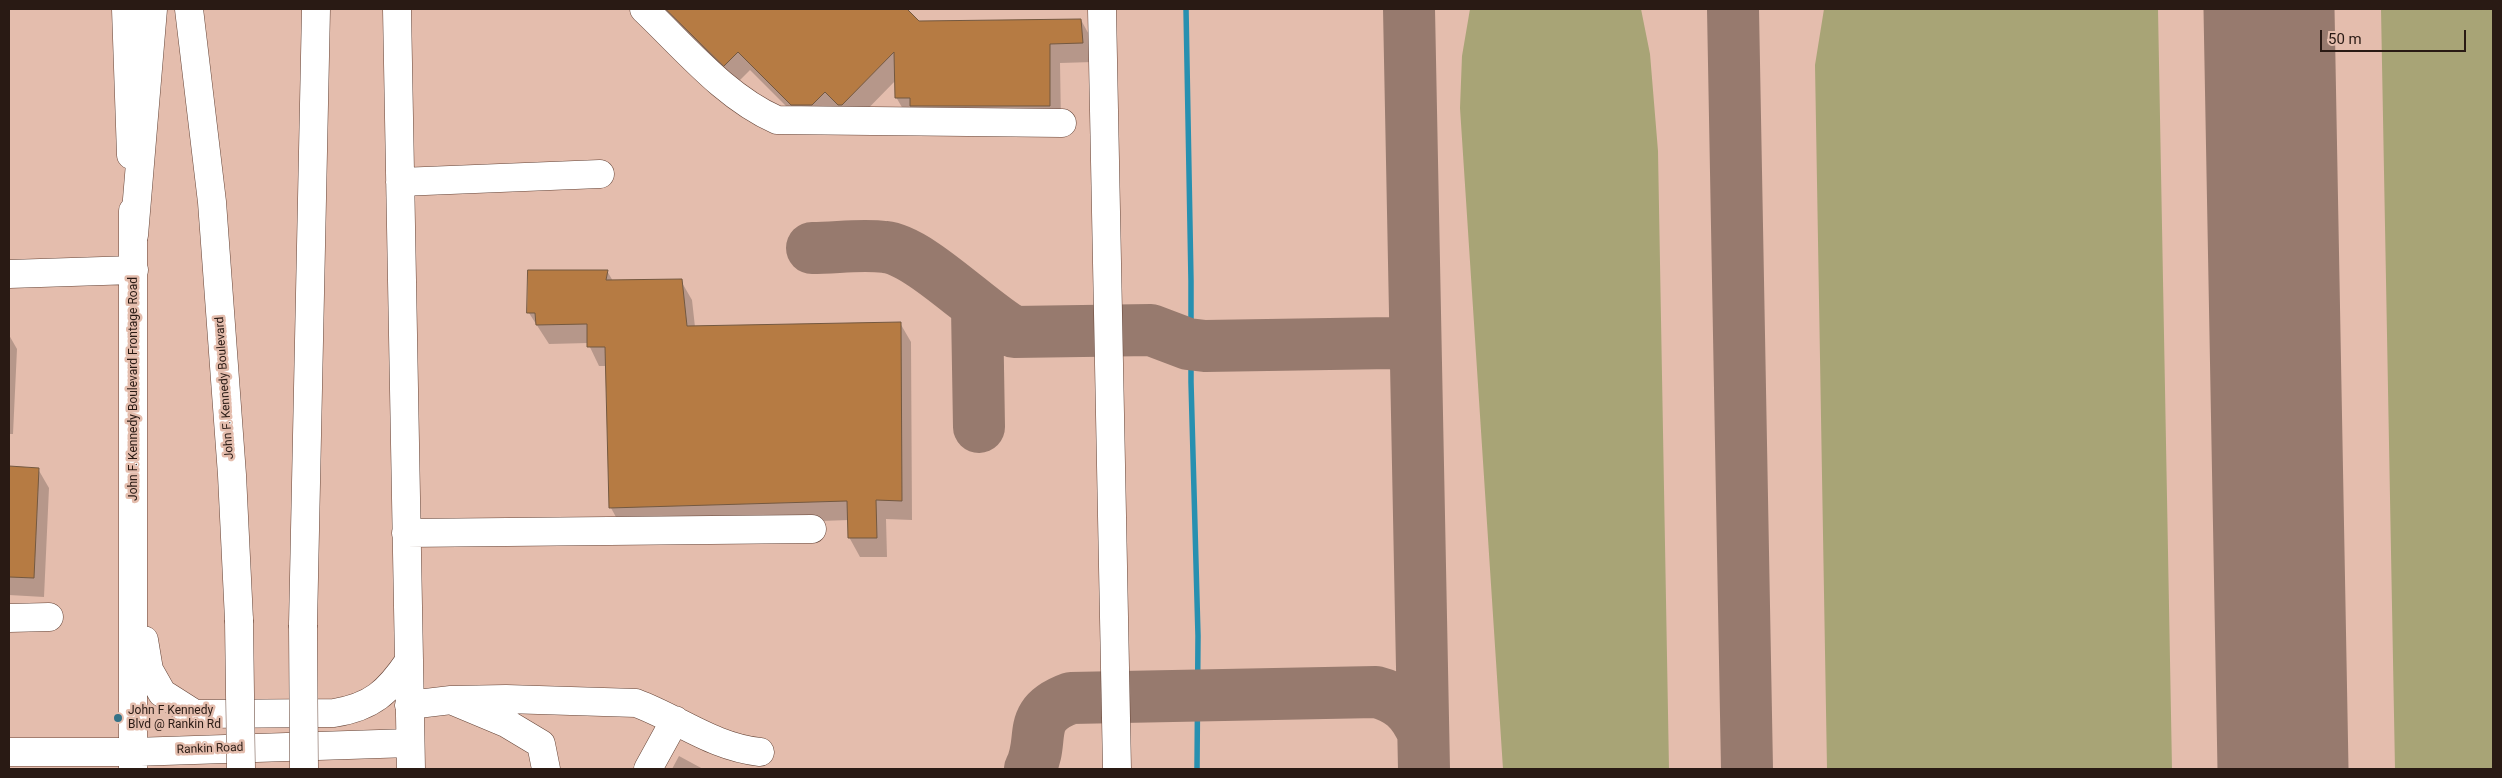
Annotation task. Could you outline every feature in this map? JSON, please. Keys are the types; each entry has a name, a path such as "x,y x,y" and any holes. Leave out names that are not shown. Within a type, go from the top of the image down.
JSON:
{"main road":[{"name":"John F. Kennedy Boulevard Frontage Road","path":"126,9 134,234 133,761"},
{"path":"134,234 153,9"},
{"name":"John F. Kennedy Boulevard","path":"189,9 212,202 231,466 239,620 241,769"},
{"path":"304,769 303,625 316,9"},
{"path":"397,9 410,756"},
{"path":"644,9 725,86 754,110 777,120 1062,122"},
{"path":"1102,9 1117,769"},
{"path":"400,182 600,174"},
{"path":"9,274 134,270"},
{"path":"406,533 812,529"},
{"path":"133,579 150,670 162,693 195,714 334,713 355,710 374,700 392,685 409,661"},
{"path":"9,618 49,617"},
{"path":"409,705 451,700 506,699 636,703 720,743 738,749 760,752"},
{"path":"451,700 506,723 544,757"},
{"path":"544,757 548,719 556,709 566,702"},
{"path":"648,769 675,720"},
{"name":"Rankin Road","path":"9,752 133,761 410,756"}],"shaded area":[{"path":"1470,9 1641,9 1650,54 1658,151 1669,769 1503,769 1460,108 1462,56"},
{"path":"1824,9 2158,9 2172,769 1827,769 1815,65"},
{"path":"2381,9 2493,9 2493,769 2395,769"}],"building":[{"path":"666,9 907,9 919,21 1081,19 1083,43 1050,44 1050,106 910,106 910,98 895,98 894,52 842,105 838,105 825,92 812,105 791,105 738,52 724,66"},
{"path":"528,270 608,270 606,280 682,279 687,326 901,322 902,501 876,500 877,538 848,538 847,501 609,508 605,347 587,347 587,324 536,325 535,313 527,313"},
{"path":"9,466 39,468 34,578 9,577"}],"waterway":[{"path":"1186,9 1191,382 1198,636 1197,769"}],"taxiway":[{"path":"1409,9 1424,769"},
{"path":"1733,9 1747,769"},
{"path":"812,248 867,246 885,247 899,251 932,270 1014,332 1151,330 1188,344 1205,346 1392,343 1407,349 1416,363"},
{"path":"977,308 979,427"},
{"path":"1030,769 1037,747 1042,720 1047,712 1056,705 1071,698 1376,692 1392,698 1405,706 1415,718 1423,733"}],"runway":[{"path":"2269,9 2283,769"}],"place":[{"name":"John F Kennedy Blvd @ Rankin Rd","path":"118,718"}]}
